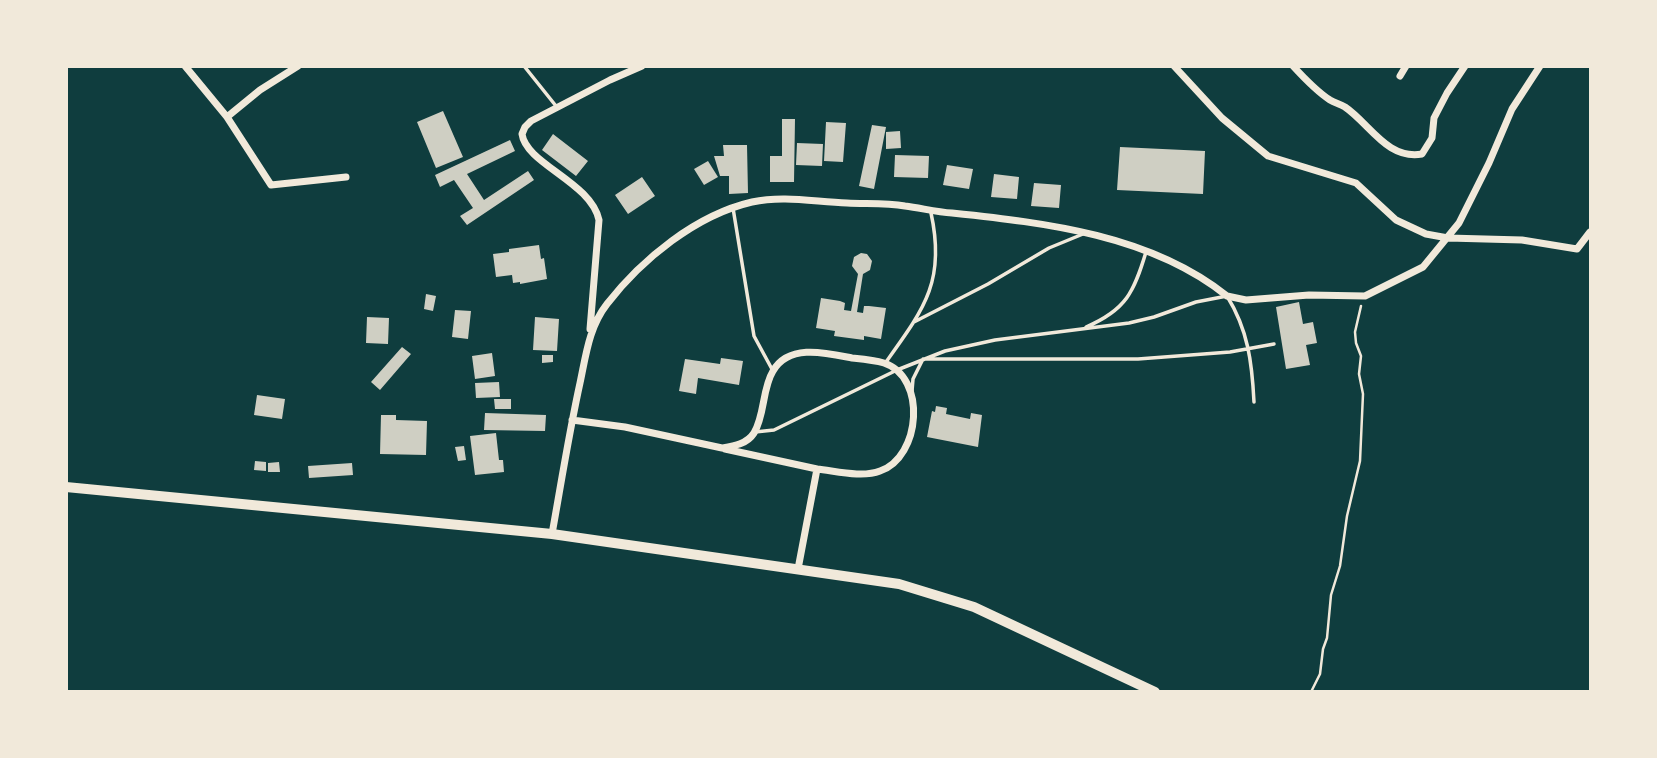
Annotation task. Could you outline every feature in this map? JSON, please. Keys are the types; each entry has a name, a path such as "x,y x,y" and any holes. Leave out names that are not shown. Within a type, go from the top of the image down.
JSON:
{"main road":[{"path":"66,487 552,534 899,584 974,607 1155,691"}],"street":[{"path":"185,66 227,117 271,185 346,177"},
{"path":"227,117 298,66"},
{"path":"552,534 590,333 599,220 597,211 581,191 527,147 522,134 525,127 558,107 642,66"},
{"path":"1174,66 1222,118 1268,156 1356,183 1396,220 1426,234 1448,238 1522,240 1577,249 1591,232"},
{"path":"1293,66 1330,100 1346,108 1392,149 1411,156 1422,154 1432,138 1434,118 1465,66"},
{"path":"1400,76 1406,66"},
{"path":"590,333 606,305 652,257 708,219 733,208 775,199 798,198 835,203 904,206 1026,221 1147,250 1177,262 1227,296 1246,300 1309,295 1365,296 1423,267 1448,238 1475,192 1512,109 1540,66"},
{"path":"572,420 625,427 817,469 867,474 893,465 903,454 913,413 912,395 907,382 897,370 884,363 805,352 792,356 773,371 755,432 748,440 722,448"},
{"path":"798,569 817,469"}],"lane":[{"path":"524,66 558,107"},
{"path":"733,208 754,336 773,371"},
{"path":"884,363 914,323 935,274 937,237 931,211"},
{"path":"914,323 1049,248 1083,234"},
{"path":"1082,329 1112,314 1126,302 1140,274 1147,250"},
{"path":"755,432 774,430 897,370 963,346 1154,317 1196,302 1227,296 1240,316 1250,349 1254,402"},
{"path":"923,359 1138,359 1250,349 1274,344"},
{"path":"912,395 914,379 923,359"}],"path":[{"path":"1311,691 1320,674 1323,649 1328,638 1331,596 1340,566 1360,461 1363,394 1359,374 1362,356 1356,343 1355,332 1365,296"}],"building":[{"path":"443,111 463,157 436,168 417,122"},
{"path":"782,119 795,119 794,182 770,182 770,156 782,156"},
{"path":"826,122 846,123 843,162 824,161"},
{"path":"872,125 886,127 874,189 859,186"},
{"path":"900,131 901,148 886,149 886,132"},
{"path":"553,134 588,161 576,176 542,150"},
{"path":"510,140 515,151 467,174 484,200 528,171 534,180 467,225 460,216 473,208 454,180 440,187 435,175"},
{"path":"797,143 823,144 822,166 796,165"},
{"path":"723,145 747,145 748,193 729,194 729,176 720,176 714,156 724,156"},
{"path":"1120,147 1205,151 1203,194 1117,190"},
{"path":"895,155 929,156 928,178 894,177"},
{"path":"708,161 718,177 704,185 694,169"},
{"path":"947,165 973,169 969,189 943,185"},
{"path":"994,174 1019,177 1017,199 991,197"},
{"path":"642,177 655,196 628,214 615,195"},
{"path":"1034,183 1061,185 1059,208 1031,206"},
{"path":"539,245 547,279 520,284 513,283 512,275 496,277 493,254"},
{"path":"861,253 867,254 872,261 870,270 863,274 857,312 863,313 864,306 886,308 881,339 834,336 835,331 816,328 821,298 845,303 844,310 851,311 858,274 852,266 854,257"},
{"path":"426,294 436,296 433,311 424,309"},
{"path":"1299,302 1303,324 1313,322 1317,343 1306,345 1310,365 1286,369 1276,307"},
{"path":"455,310 471,311 468,339 452,337"},
{"path":"367,317 389,318 388,344 366,343"},
{"path":"535,317 559,319 557,351 533,350"},
{"path":"402,347 411,354 380,390 371,382"},
{"path":"492,353 495,376 475,379 472,356"},
{"path":"542,355 553,355 553,362 542,363"},
{"path":"721,358 743,361 739,385 698,378 696,394 679,391 685,359 720,364"},
{"path":"499,382 500,397 476,398 475,383"},
{"path":"257,395 285,399 282,419 254,415"},
{"path":"494,399 511,399 511,409 495,409"},
{"path":"936,406 947,408 946,414 970,419 971,413 982,415 978,447 927,437 932,411 935,412"},
{"path":"485,413 546,415 545,431 484,430"},
{"path":"381,415 396,415 396,420 427,421 426,455 380,454"},
{"path":"496,433 499,460 503,460 504,472 475,475 470,436"},
{"path":"464,446 466,460 458,461 455,447"},
{"path":"255,461 266,462 266,471 254,470"},
{"path":"279,462 280,472 268,472 268,463"},
{"path":"352,463 353,475 309,478 308,466"}]}
